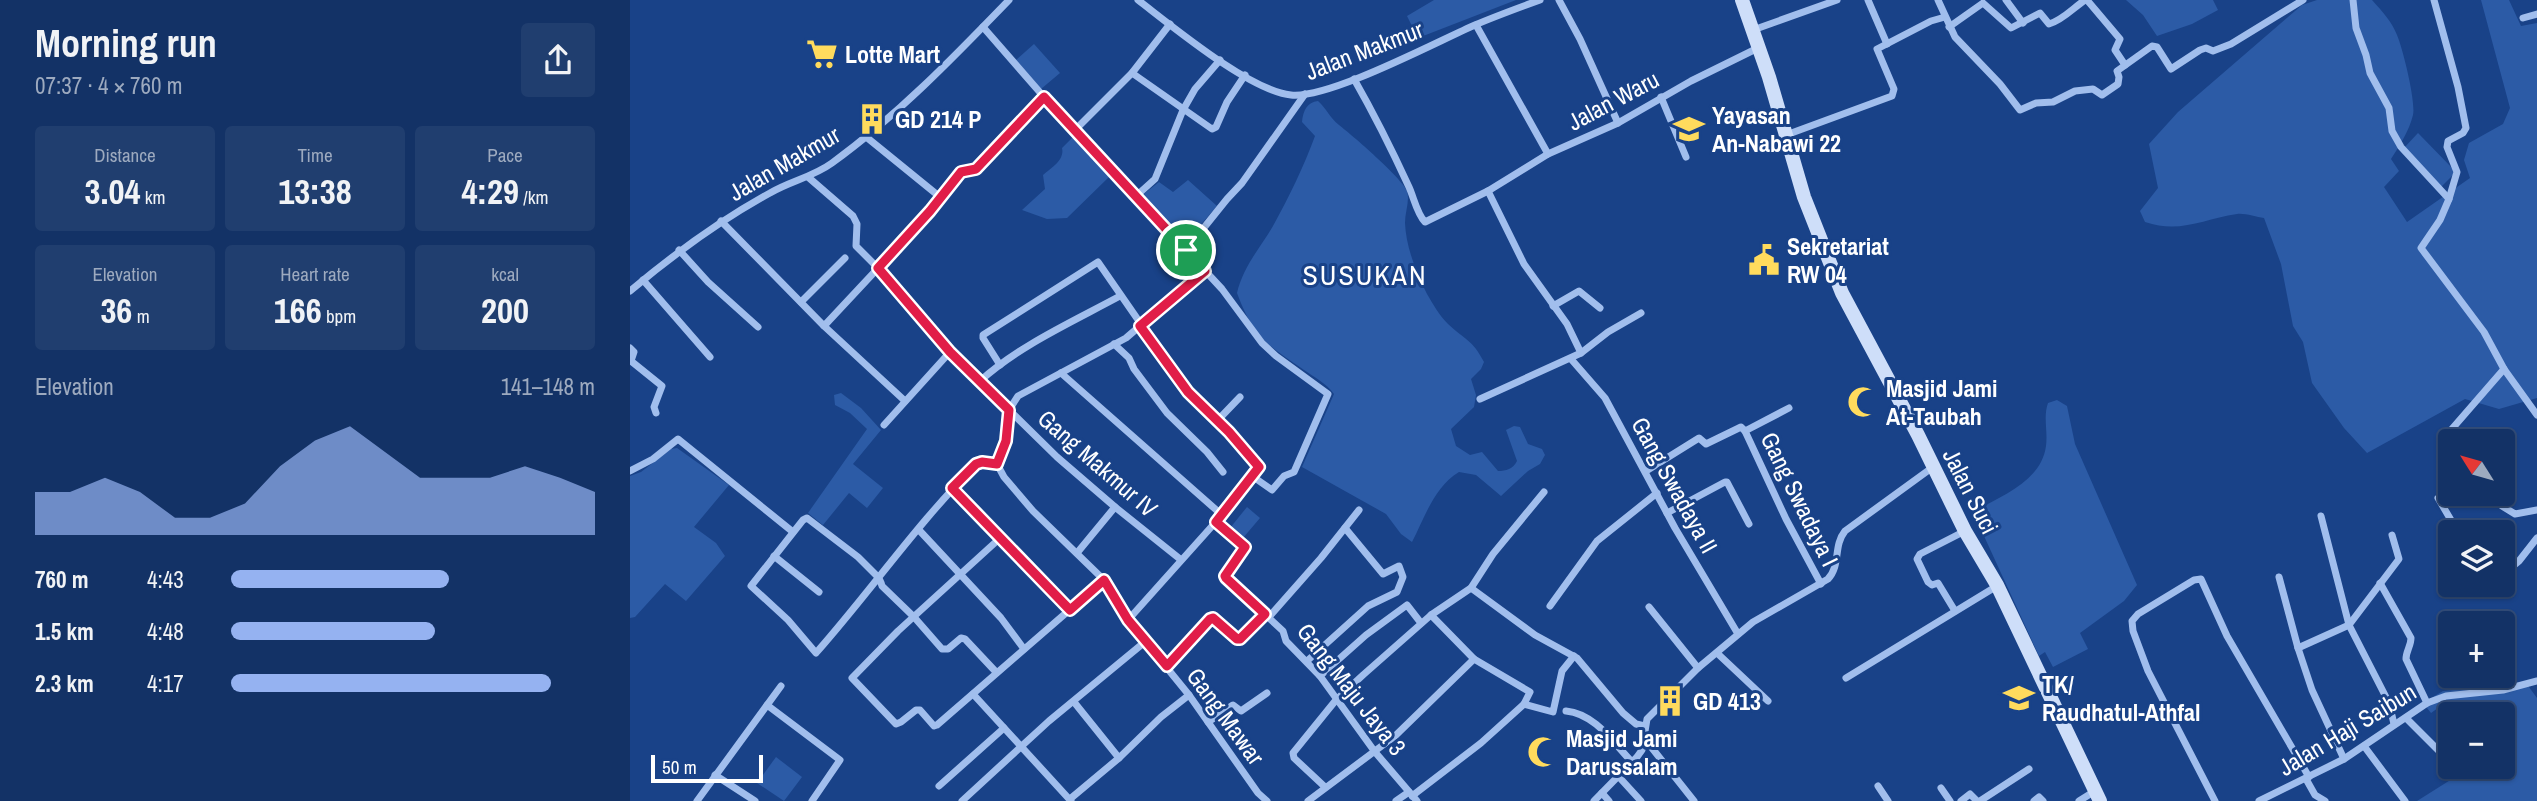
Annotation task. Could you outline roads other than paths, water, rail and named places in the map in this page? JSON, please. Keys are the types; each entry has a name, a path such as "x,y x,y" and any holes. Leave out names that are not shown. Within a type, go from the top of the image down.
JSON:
{"street":[{"name":"Jalan Makmur","path":"630,291 679,250 721,221 772,191 808,177 831,164 929,83 1009,0"},
{"name":"Jalan Makmur","path":"1138,0 1245,75 1283,93 1305,94 1354,79 1540,0"},
{"path":"1559,0 1580,38 1618,123"},
{"name":"Jalan Suci","path":"1742,0 1759,47 1804,197 1842,293 1965,531 1997,585 2097,796"},
{"path":"1753,30 1837,0"},
{"path":"1868,0 1887,44"},
{"path":"1938,0 1955,37 2000,84 2019,110 2036,103 2053,102 2076,91 2093,89 2102,94 2118,84 2117,71 2154,46 2171,69 2200,50 2206,48 2213,51 2231,44 2303,0"},
{"path":"2006,0 2023,23"},
{"path":"1949,27 1983,3 2011,28 2040,13 2049,24 2058,22 2069,10 2086,0 2120,39 2115,50 2125,65"},
{"path":"2353,0 2356,28 2367,55 2370,73 2389,108 2392,131 2401,147 2449,199"},
{"path":"2434,0 2458,87 2466,128 2463,133 2448,141 2447,147 2457,172 2449,199 2421,248 2484,332 2504,369 2537,415"},
{"path":"2524,19 2537,14"},
{"path":"1786,135 1892,96 1894,89 1877,51 1879,47 1945,17"},
{"path":"1074,131 1132,73 1170,24"},
{"path":"1476,25 1548,154"},
{"path":"983,27 1074,131 1227,295 1252,331 1276,356 1326,391 1327,398 1294,472 1284,476 1272,490 1252,476"},
{"name":"Jalan Waru","path":"1354,79 1385,133 1423,222 1488,191 1548,154 1618,123 1661,97 1759,47"},
{"path":"1135,197 1154,179 1183,110 1195,89 1220,60"},
{"path":"1132,73 1214,129 1227,102 1245,75"},
{"path":"1186,250 1242,183 1305,94"},
{"path":"824,326 961,172 976,169 1044,97"},
{"path":"1661,97 1686,157"},
{"path":"865,136 940,197"},
{"name":"Gang Makmur IV","path":"808,177 853,216 856,224 856,246 950,352 1115,508 1180,559"},
{"path":"1488,191 1524,264 1567,324 1581,353"},
{"path":"721,221 824,326 905,401"},
{"path":"679,250 708,282 758,327"},
{"path":"801,302 845,258"},
{"path":"1000,365 983,335 1098,262 1140,326 1188,392 1259,467 1222,515 1128,620 1104,580 1033,511 1004,477 997,464 1006,441 1009,410 1018,396 1126,338 1140,326 1205,271"},
{"path":"643,280 710,357"},
{"path":"1553,306 1579,291 1600,308"},
{"path":"980,381 1048,334 1120,296"},
{"path":"1480,399 1571,359 1608,332 1641,313"},
{"path":"1114,344 1129,358 1134,369 1167,413 1207,452 1223,472"},
{"path":"630,348 634,352 631,360 662,386 654,407 656,413"},
{"path":"884,425 950,352"},
{"name":"Gang Swadaya II","path":"1571,359 1605,398 1667,513 1738,634"},
{"path":"2452,429 2504,369"},
{"path":"1061,373 1222,515"},
{"path":"1217,421 1240,397"},
{"path":"1646,471 1699,438 1706,444 1741,427 1745,431 1789,408"},
{"name":"Gang Swadaya I","path":"1745,431 1786,519 1821,584"},
{"path":"630,471 653,459 678,439 793,532"},
{"path":"996,672 965,639 961,638 948,649 942,649 882,586 878,578 858,557 807,518 751,586 788,620 816,653 849,617 878,578 952,488 976,464 997,464"},
{"path":"1594,801 1633,764 1642,750 1645,726 1650,714 1738,634 1765,614 1821,584 1834,572 1839,542 1845,531 1933,467"},
{"path":"1667,513 1725,482 1749,524"},
{"path":"952,488 1070,610"},
{"path":"1325,788 1293,756 1336,700 1431,615 1471,589 1493,554 1544,492"},
{"path":"1550,606 1597,541 1657,493"},
{"path":"2502,506 2515,514 2537,510"},
{"path":"1077,553 1115,508"},
{"path":"1167,666 1210,619 1213,618 1240,639 1267,616 1359,510"},
{"path":"2321,516 2349,625 2389,703 2394,724"},
{"name":"Gang Maju Jaya 3","path":"1216,522 1245,547 1225,576 1283,631 1286,641 1320,676 1375,751 1413,796"},
{"path":"1307,662 1362,611 1397,592 1403,577 1399,566 1383,574 1345,528"},
{"path":"919,530 1001,618 1024,649"},
{"path":"1955,611 1938,583 1932,585 1928,582 1917,559 1920,554 1965,531"},
{"path":"2298,648 2349,625 2399,559 2392,535"},
{"path":"2515,564 2537,538"},
{"path":"999,539 852,678 895,724 920,710 934,726 937,725 1104,580"},
{"path":"774,556 818,592"},
{"path":"2279,578 2312,690 2344,759"},
{"path":"2215,801 2154,684 2133,631 2133,621 2138,614 2194,580 2201,579 2227,636 2315,795 2325,801"},
{"path":"2380,583 2411,638 2406,659 2427,703"},
{"path":"1846,678 1997,585"},
{"path":"1471,589 1535,635 1574,656 1623,713 1636,724 1645,726"},
{"path":"1320,676 1366,635 1406,605 1421,624"},
{"path":"1649,607 1698,668"},
{"path":"1396,801 1413,796 1481,743 1524,704 1531,694 1474,659 1431,615"},
{"name":"Gang Mawar","path":"1128,620 1167,666 1266,801"},
{"path":"962,801 1049,721 1146,641"},
{"path":"1717,653 1768,701"},
{"path":"1524,704 1553,712 1562,671 1574,656"},
{"path":"1308,801 1411,722 1474,659"},
{"name":"Jalan Haji Saibun","path":"2261,801 2344,759 2427,703 2446,696 2503,690 2537,681"},
{"path":"697,801 781,686"},
{"path":"1208,722 1233,705 1241,711 1267,693"},
{"path":"972,694 1071,800 1161,717 1189,695"},
{"path":"1074,702 1119,758"},
{"path":"767,705 840,760 812,801"},
{"path":"1566,711 1589,720 1604,730 1633,764"},
{"path":"2406,718 2438,750"},
{"path":"939,786 1004,728"},
{"path":"1644,738 1694,801"},
{"path":"2364,746 2405,801"},
{"path":"1961,801 1970,794 1978,801 2029,769"},
{"path":"715,775 755,801"},
{"path":"1619,777 1641,801"},
{"path":"1878,786 1888,801"},
{"path":"1941,788 1950,801"},
{"path":"1602,793 1609,801"},
{"path":"2079,801 2097,796"},
{"path":"2034,801 2039,797 2043,801"}],"place":[{"name":"Lotte Mart","path":"822,54"},
{"name":"GD 214 P","path":"872,119"},
{"name":"Yayasan An-Nabawi 22","path":"1689,129"},
{"name":"Sekretariat RW 04","path":"1764,260"},
{"name":"Masjid Jami At-Taubah","path":"1863,402"},
{"name":"TK/ Raudhatul-Athfal","path":"2019,698"},
{"name":"GD 413","path":"1670,701"},
{"name":"Masjid Jami Darussalam","path":"1543,752"}],"district":[{"name":"SUSUKAN","path":"1365,275"}]}
